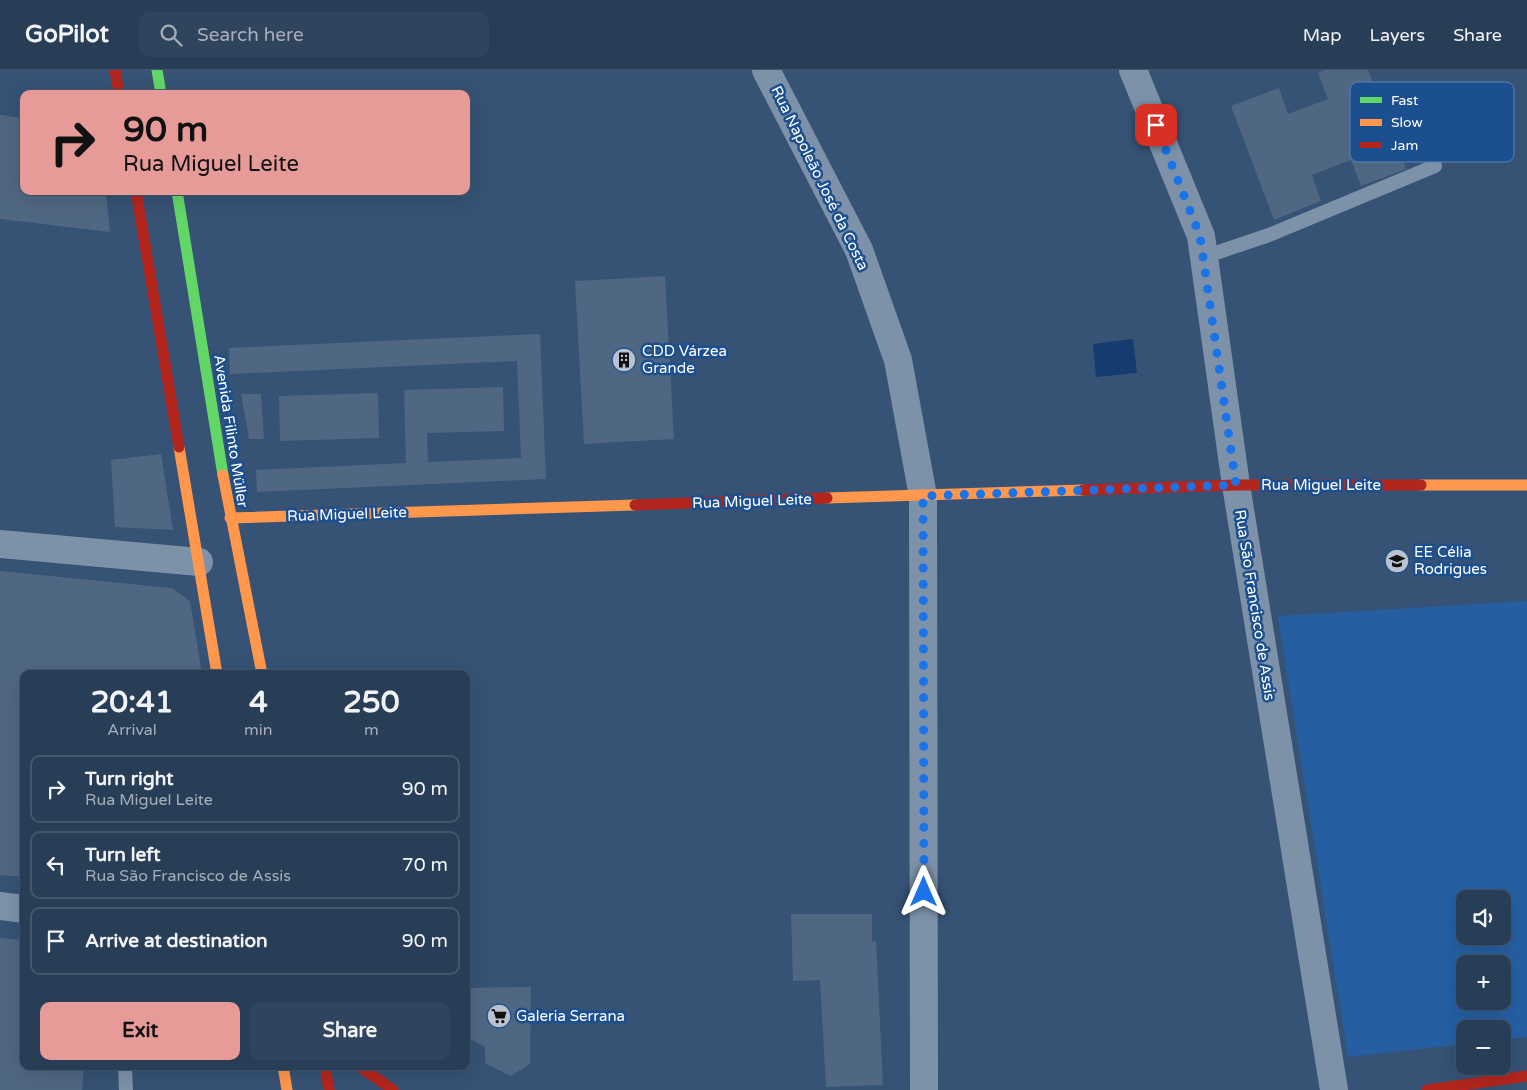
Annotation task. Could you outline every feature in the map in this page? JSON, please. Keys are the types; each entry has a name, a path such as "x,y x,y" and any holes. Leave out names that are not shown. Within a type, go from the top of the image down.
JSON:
{"main road":[{"path":"115,70 118,90"},
{"path":"157,70 160,90"},
{"path":"137,195 204,555 217,670"},
{"name":"Avenida Filinto Müller","path":"178,195 230,518 261,670"},
{"name":"Rua Miguel Leite","path":"230,518 1236,485 1527,485"},
{"path":"220,532 230,518"},
{"path":"285,1070 288,1090"},
{"path":"326,1070 329,1090"},
{"path":"365,1070 393,1090"},
{"path":"1428,1090 1527,1076"}],"street":[{"name":"Rua Napoleão José da Costa","path":"766,70 859,250 898,360 923,496 924,1090"},
{"name":"Rua São Francisco de Assis","path":"1133,70 1200,236 1236,485 1334,1090"},
{"path":"0,544 204,555"},
{"path":"0,906 20,908"}],"lane":[{"path":"1204,257 1269,235 1435,166"},
{"path":"125,1070 126,1090"}],"shaded area":[{"path":"1133,339 1137,373 1096,377 1093,344"},
{"path":"1527,601 1527,1037 1511,1039 1511,1020 1456,1020 1456,1045 1348,1057 1278,616"}],"building":[{"path":"1325,70 1368,70 1373,82 1350,82 1350,160 1312,175 1321,201 1274,220 1231,106 1279,88 1288,114 1328,99 1318,73"},
{"path":"0,115 20,118 20,195 106,195 110,232 0,219"},
{"path":"1352,162 1403,162 1406,169 1361,186"},
{"name":"CDD Várzea Grande","path":"665,276 674,439 584,444 575,281"},
{"path":"540,334 546,479 257,492 256,470 406,463 404,390 503,387 504,431 427,433 428,462 521,458 517,361 230,374 229,348"},
{"path":"378,393 379,438 280,441 279,396"},
{"path":"241,394 261,394 264,439 249,439"},
{"path":"161,454 173,530 115,527 111,460"},
{"path":"0,571 172,588 190,601 201,670 20,670 20,877 0,875"},
{"path":"791,914 872,914 872,942 876,941 883,1085 826,1087 820,980 793,981"},
{"path":"0,938 20,940 20,1070 84,1070 82,1090 0,1090"},
{"name":"Galeria Serrana","path":"531,987 530,1064 511,1076 485,1063 485,1047 470,1039 470,988"}],"traffic: fast":[{"path":"157,70 160,90"},
{"path":"178,195 223,475"}],"traffic: slow":[{"path":"179,447 216,670"},
{"path":"223,475 261,670"},
{"path":"1421,485 1527,485"},
{"path":"827,498 1083,490"},
{"path":"230,518 635,505"},
{"path":"284,1070 287,1090"}],"traffic: jam":[{"path":"115,70 118,90"},
{"path":"137,195 179,447"},
{"path":"1083,490 1236,485 1421,485"},
{"path":"635,505 827,498"},
{"path":"326,1070 329,1090"},
{"path":"365,1070 393,1090"},
{"path":"1427,1090 1527,1076"}],"place":[{"name":"CDD Várzea Grande","path":"624,360"},
{"name":"EE Célia Rodrigues","path":"1397,561"},
{"name":"Galeria Serrana","path":"499,1016"}],"route":[{"path":"924,892 923,496 1236,485 1200,236 1156,125"}]}
